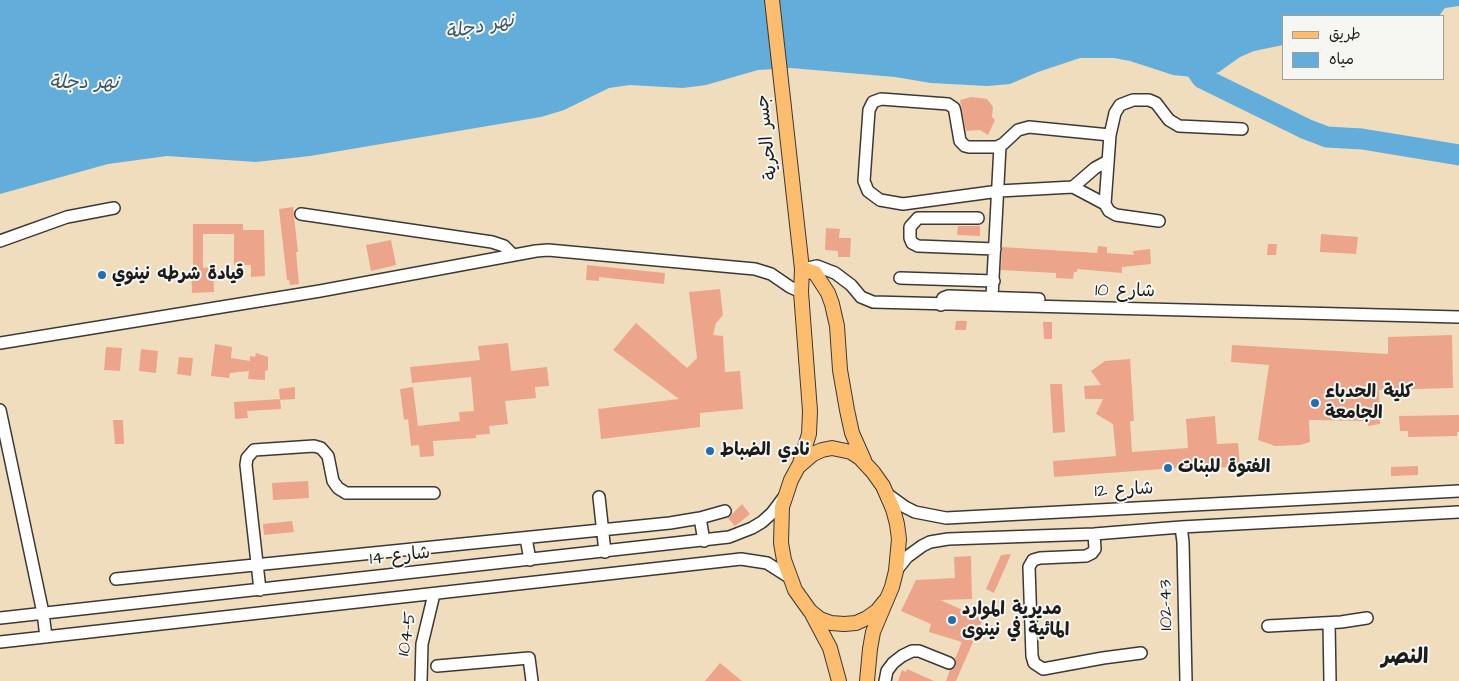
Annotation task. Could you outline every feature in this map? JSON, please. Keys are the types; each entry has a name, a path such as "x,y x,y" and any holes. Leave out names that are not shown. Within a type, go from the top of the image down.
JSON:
{"main road":[{"name":"جسر الحرية","path":"772,0 802,269 801,292 810,411 809,434 798,467"},
{"path":"802,269 815,274 828,293 832,304 837,326 840,370 847,410 856,444 867,465"},
{"path":"839,681 830,648 818,623 802,602 789,577 781,542 780,525 786,493 798,467 813,454 832,448 851,452 867,465 878,478 887,494 897,524 899,547 896,571 892,587 876,624 870,649 867,681"},
{"path":"810,611 820,619 831,623 856,623 868,618 885,601"}],"street":[{"path":"1110,135 1029,127 1013,133 1000,146 989,148 969,147 962,144 958,137 955,112 948,104 881,99 870,105 864,176 868,191 875,198 891,203 903,204 999,191 1073,187 1105,204 1109,211 1116,215 1159,221"},
{"path":"1105,204 1110,135 1115,113 1120,105 1129,101 1145,99 1156,104 1168,120 1179,126 1242,129"},
{"path":"992,297 1000,146"},
{"path":"1073,187 1095,168 1108,161"},
{"path":"0,241 67,217 114,208"},
{"path":"301,214 483,241 504,246 512,254"},
{"path":"978,218 918,218 910,227 912,244 918,246 995,249"},
{"path":"0,343 329,289 512,254 548,250 755,269 771,274 790,288 801,292"},
{"name":"شارع 10","path":"802,269 817,266 835,273 868,301 941,305 1459,318"},
{"path":"900,278 994,281"},
{"path":"941,305 943,298 948,296 1039,298"},
{"path":"0,410 43,613 46,637"},
{"path":"260,590 246,465 247,458 254,450 314,446 321,448 328,456 333,481 338,488 346,493 434,493"},
{"name":"شارع 12","path":"887,494 914,512 946,518 1459,491"},
{"name":"شارع 14","path":"0,618 704,541 729,537 752,528 772,513 786,493"},
{"path":"599,497 605,552"},
{"path":"1327,499 1329,519"},
{"path":"116,579 526,538 700,518 726,511"},
{"path":"896,571 907,556 930,542 939,540 1094,534 1181,527 1459,512"},
{"path":"700,518 704,541"},
{"name":"102-43","path":"1181,527 1183,542 1186,681"},
{"path":"1094,534 1095,549 1092,553 1086,556 1040,558 1033,560 1029,567 1032,656 1034,663 1043,669 1141,653"},
{"path":"526,538 530,560"},
{"path":"0,642 742,559 767,563 789,577"},
{"name":"104-5","path":"421,681 422,644 434,594"},
{"path":"1268,626 1328,623 1367,618"},
{"path":"1328,623 1330,681"},
{"path":"885,681 887,671 893,662 912,652 919,651 949,663"},
{"path":"437,666 529,658 532,681"}],"water":[{"name":"نهر دجلة","path":"0,0 1459,0 1459,6 1445,8 1440,15 1282,15 1282,45 1254,51 1240,57 1219,72 1202,78 1173,75 1130,61 1114,58 1080,58 1010,84 987,86 931,83 895,77 791,68 758,70 706,85 683,88 630,85 609,88 564,110 541,117 310,156 256,162 167,156 108,164 0,194"}],"building":[{"path":"971,97 987,99 993,107 992,117 995,120 988,135 980,130 966,131 960,100"},
{"path":"293,207 299,284 290,285 289,280 287,280 279,209"},
{"path":"193,224 243,224 243,230 264,230 265,276 251,277 251,265 234,265 234,234 203,234 203,268 213,267 214,292 192,293"},
{"path":"958,226 980,226 980,236 957,235"},
{"path":"826,228 840,229 839,238 851,238 850,257 838,257 838,251 825,250"},
{"path":"1321,234 1358,237 1356,254 1320,252"},
{"path":"391,240 396,265 371,271 366,245"},
{"path":"1268,244 1277,244 1276,255 1267,255"},
{"path":"1098,246 1107,247 1107,253 1134,255 1133,251 1150,249 1151,264 1122,267 1122,273 1077,269 1077,272 1074,272 1073,279 1056,278 1056,273 1001,270 1002,247 1097,253"},
{"path":"587,265 665,273 664,284 599,277 599,281 586,280"},
{"path":"720,289 723,315 716,323 713,335 723,336 725,372 740,371 743,409 700,413 700,427 601,439 598,409 679,399 613,350 636,323 687,368 697,358 689,292"},
{"path":"956,321 967,321 966,330 955,330"},
{"path":"1043,322 1052,322 1052,339 1044,339"},
{"path":"1452,335 1453,388 1379,390 1380,424 1368,426 1368,421 1309,420 1310,442 1300,445 1275,446 1258,440 1269,365 1231,362 1232,345 1388,354 1388,337"},
{"path":"508,343 511,371 547,367 549,386 535,387 536,398 505,401 508,424 489,426 490,434 476,435 476,438 433,441 434,456 420,457 419,445 411,446 408,419 404,420 400,389 413,387 418,426 460,421 459,412 474,411 471,377 412,383 410,367 480,360 478,346"},
{"path":"215,344 232,347 231,358 250,361 250,356 255,357 256,353 268,357 268,370 265,371 265,380 248,379 249,371 230,373 229,378 211,376"},
{"path":"106,347 122,348 120,371 104,370"},
{"path":"141,349 158,351 156,373 139,371"},
{"path":"179,357 193,358 191,376 177,374"},
{"path":"1130,359 1134,421 1130,421 1132,452 1188,448 1186,419 1215,416 1217,444 1238,443 1240,466 1191,470 1190,467 1054,477 1053,461 1116,456 1113,424 1096,414 1103,399 1085,399 1084,386 1101,385 1091,371 1105,361"},
{"path":"1050,384 1062,384 1065,432 1053,433"},
{"path":"295,387 295,399 280,400 279,389"},
{"path":"280,399 281,409 247,411 248,418 235,419 234,402"},
{"path":"1459,415 1459,432 1457,432 1457,436 1408,437 1408,431 1400,431 1399,416"},
{"path":"113,420 123,420 124,444 115,444"},
{"path":"1418,466 1418,475 1391,476 1391,467"},
{"path":"308,481 309,498 273,500 272,483"},
{"path":"742,504 750,514 735,526 728,518"},
{"path":"292,521 294,532 264,535 263,524"},
{"path":"1011,554 994,593 986,589 1001,555"},
{"path":"971,556 972,599 940,600 972,614 972,619 974,615 983,619 956,681 946,681 950,670 956,666 955,659 962,642 929,632 931,624 901,611 916,580 955,578 954,557"},
{"path":"720,663 742,681 705,681"},
{"path":"907,669 934,681 898,681 902,670 906,672"}],"waterway":[{"path":"1186,55 1202,78 1306,129 1327,137 1362,139 1459,155"}],"place":[{"name":"قيادة شرطه نينوي","path":"102,275"},
{"name":"كلية الحدباء الجامعة","path":"1315,403"},
{"name":"نادي الضباط","path":"710,451"},
{"name":"الفتوة للبنات","path":"1168,468"},
{"name":"مديرية الموارد المائية في نينوى","path":"952,620"}],"district":[{"name":"النصر","path":"1405,658"}]}
